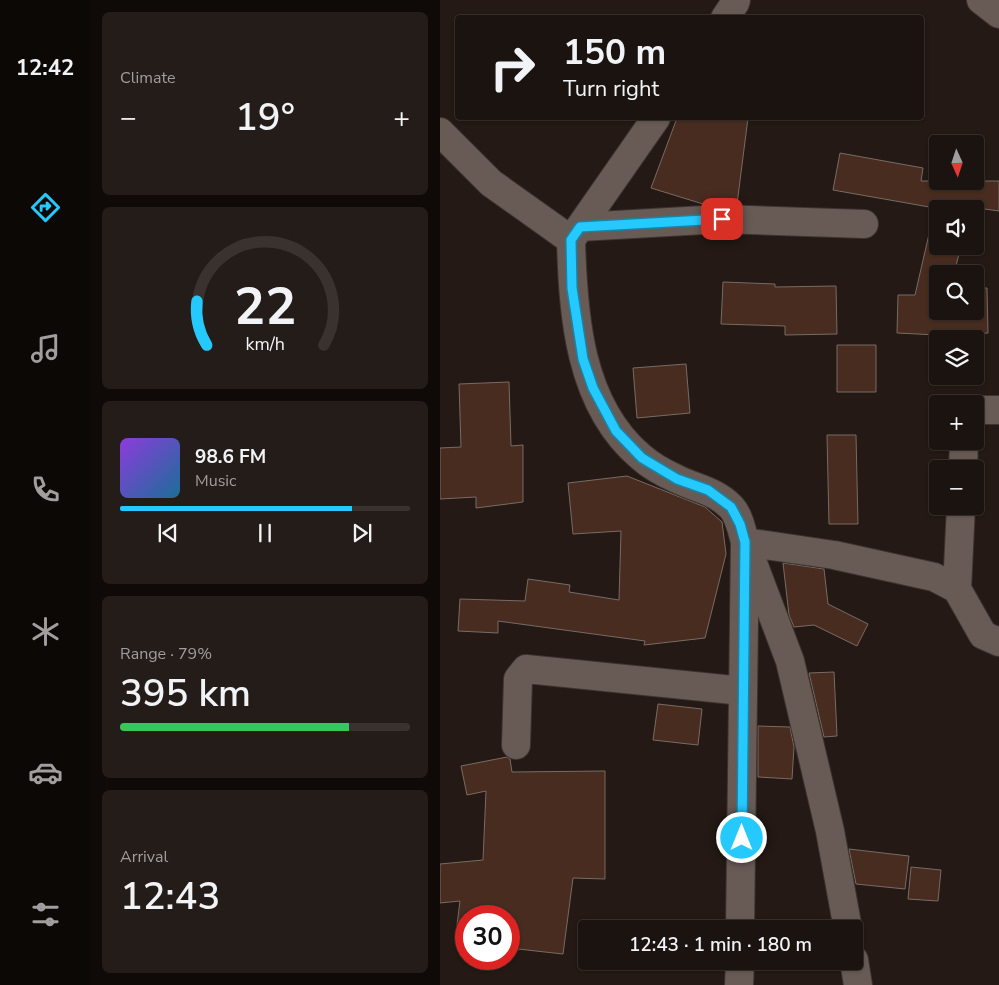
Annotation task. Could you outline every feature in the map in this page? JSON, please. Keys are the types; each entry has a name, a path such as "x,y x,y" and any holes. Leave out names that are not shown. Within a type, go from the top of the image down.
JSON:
{"street":[{"path":"728,15 736,0"},
{"path":"981,0 999,14"},
{"path":"655,120 575,233 572,288 583,359 593,388 616,431 642,458 677,479 708,490 731,507 740,524 790,661 830,831 846,920"},
{"path":"440,132 491,183 575,233 722,219 864,224"},
{"path":"984,410 999,410"},
{"path":"961,515 957,589 983,635 999,642"},
{"path":"745,542 834,555 924,574 957,589"},
{"path":"740,920 745,542"},
{"path":"516,745 518,679 526,669 743,691"},
{"path":"739,985 740,970"},
{"path":"856,970 858,985"}],"building":[{"path":"676,120 748,120 737,204 703,204 651,188"},
{"path":"840,153 923,168 921,181 929,181 929,190 984,190 984,181 999,181 999,211 984,209 984,200 929,200 929,207 833,190"},
{"path":"929,234 929,255 959,255 956,265 929,265 929,320 984,320 984,288 987,288 988,333 984,333 984,330 929,330 929,335 897,333 898,295 915,295"},
{"path":"723,282 775,284 775,287 836,286 837,334 785,335 785,326 721,324"},
{"path":"837,345 876,345 876,392 837,392"},
{"path":"686,364 690,413 637,418 633,368"},
{"path":"509,382 511,446 523,445 523,502 476,508 476,497 440,499 440,448 461,447 459,384"},
{"path":"827,435 856,435 858,524 829,524"},
{"path":"627,476 705,507 722,522 726,554 705,638 644,645 645,641 498,621 498,633 458,631 460,599 525,601 528,579 570,585 569,592 619,600 621,531 573,534 568,483"},
{"path":"783,563 824,569 828,604 868,624 857,646 814,625 794,627 789,615"},
{"path":"834,672 837,736 824,737 809,673"},
{"path":"658,704 702,709 698,745 653,740"},
{"path":"758,726 790,727 794,747 792,779 758,777"},
{"path":"507,757 510,759 512,772 605,771 605,879 573,878 563,954 520,949 520,905 460,905 460,901 440,903 440,864 483,860 486,791 467,795 461,766"},
{"path":"849,849 909,856 905,889 856,884"},
{"path":"911,867 941,870 938,901 908,899"}],"route":[{"path":"722,219 580,227 571,240 572,288 583,359 593,388 616,431 642,458 677,479 708,490 731,507 740,524 745,542 742,838"}]}
